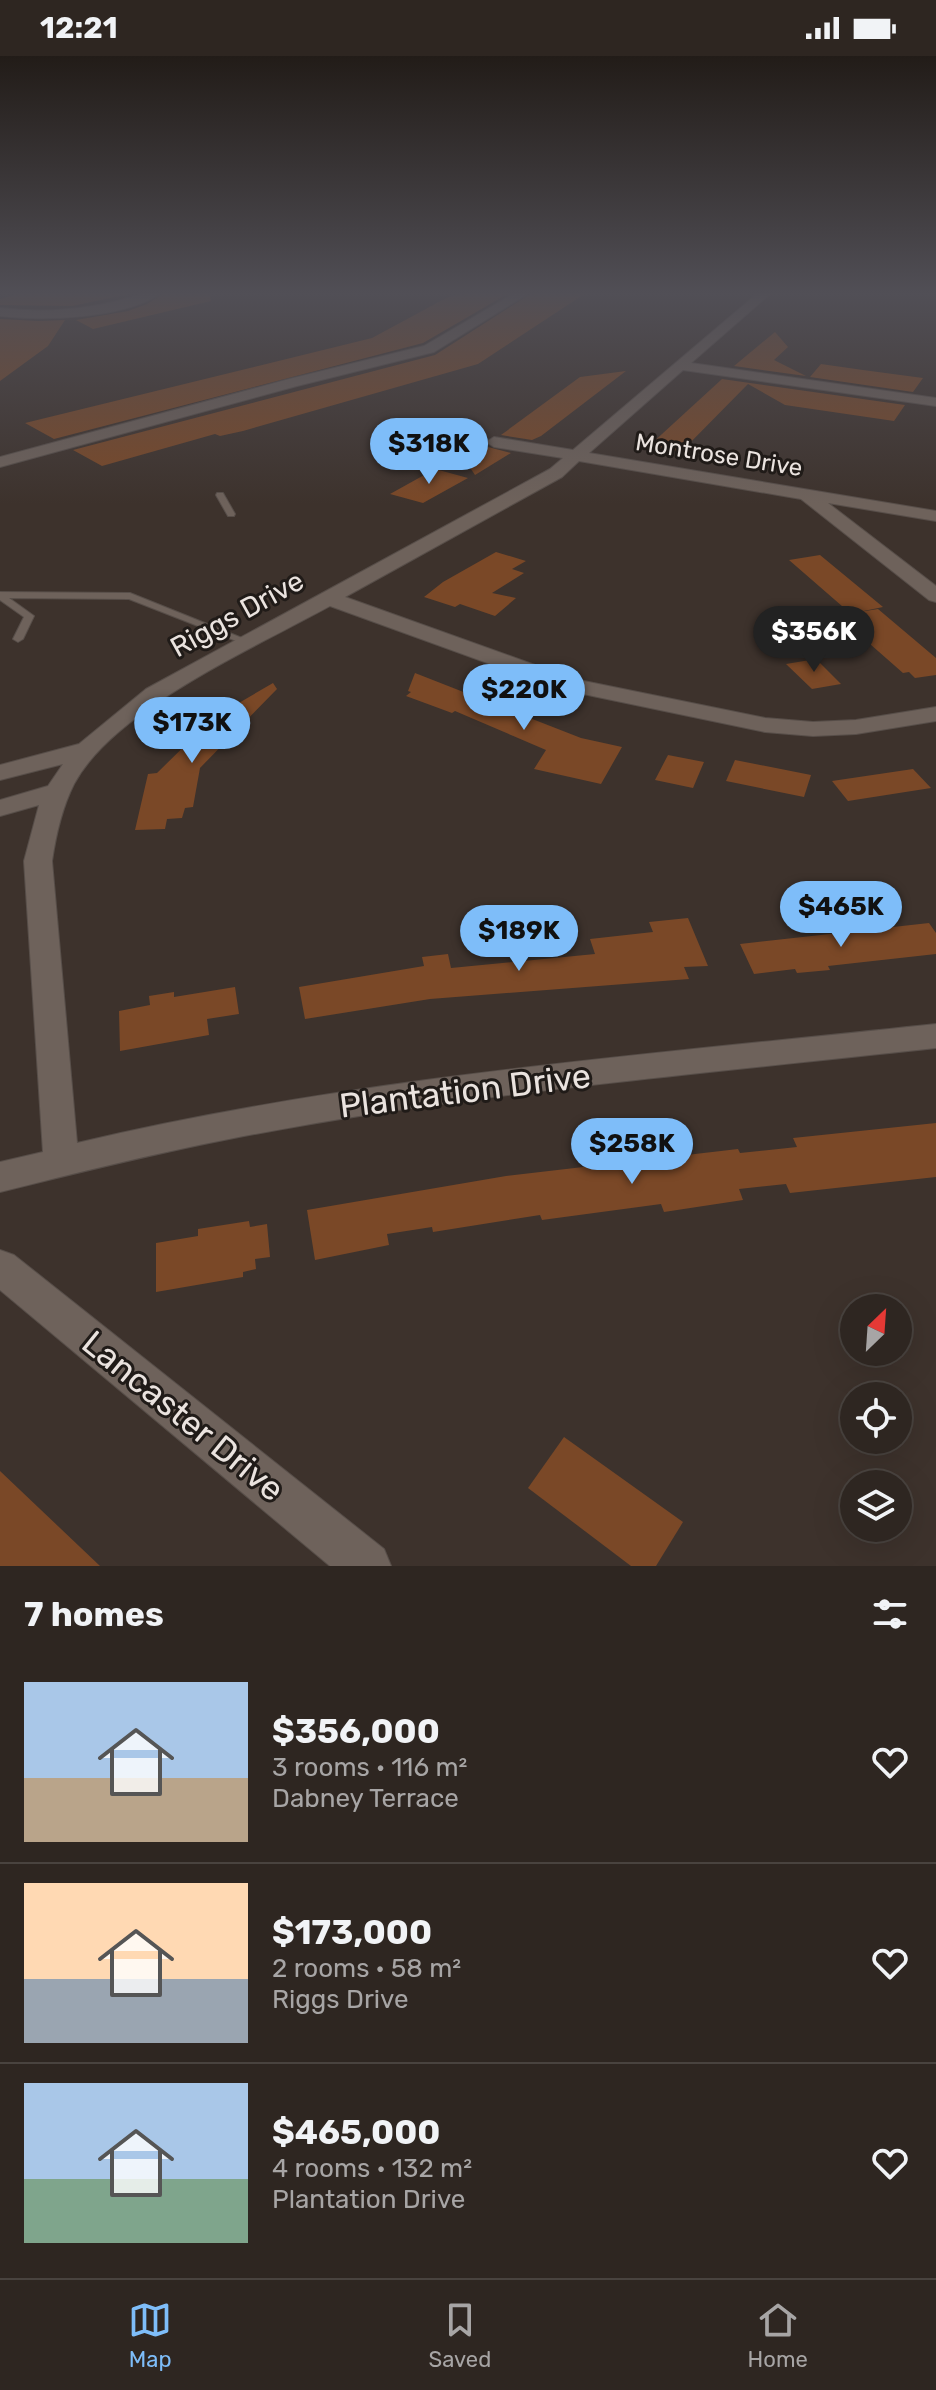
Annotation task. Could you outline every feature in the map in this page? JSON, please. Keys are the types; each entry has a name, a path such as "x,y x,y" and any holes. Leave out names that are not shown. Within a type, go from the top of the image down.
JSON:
{"street":[{"path":"0,462 294,382 375,363"},
{"name":"Riggs Drive","path":"61,1161 38,861 43,824 56,792 85,750 115,721 154,694 556,473 685,363"},
{"path":"682,366 936,402"},
{"name":"Montrose Drive","path":"494,442 936,516"},
{"path":"805,494 936,596"},
{"path":"328,598 567,684 765,725 813,729 856,727 936,714"},
{"path":"0,773 85,750"},
{"path":"0,808 56,792"},
{"name":"Plantation Drive","path":"0,1177 220,1126 379,1099 936,1036"},
{"name":"Lancaster Drive","path":"0,1267 367,1566"}],"lane":[{"path":"220,495 231,514"},
{"path":"0,596 29,616 18,639"},
{"path":"0,596 130,596 247,642"}],"building":[{"path":"0,363 24,363 0,381"},
{"path":"268,363 344,363 54,439 25,423"},
{"path":"403,363 479,363 243,431 220,436 215,434 102,466 73,450"},
{"path":"781,363 806,376 734,366"},
{"path":"821,364 923,378 913,392 810,377"},
{"path":"626,371 541,436 532,440 501,435 580,377"},
{"path":"722,379 905,405 894,421 785,405 748,384 681,452 650,445"},
{"path":"488,447 511,453 475,475 467,463"},
{"path":"435,469 468,478 423,503 390,494"},
{"path":"496,552 526,561 512,569 524,573 492,593 516,598 495,616 460,604 455,607 424,597 443,582"},
{"path":"820,555 883,607 859,612 878,609 936,658 936,675 915,678 909,672 903,673 837,615 850,613 789,560"},
{"path":"816,659 841,684 812,689 786,664"},
{"path":"415,673 581,738 622,747 601,784 534,769 546,750 455,711 452,713 406,696 411,692 408,691"},
{"path":"273,683 277,689 200,768 193,807 185,808 182,818 167,819 165,829 135,830 148,774 157,773 213,718"},
{"path":"668,755 704,762 693,788 655,780"},
{"path":"735,760 811,775 804,797 726,781"},
{"path":"913,769 931,788 848,801 832,781"},
{"path":"688,918 708,966 684,967 689,979 430,999 305,1019 299,987 424,966 422,957 448,954 451,968 595,954 590,939 653,932 649,922"},
{"path":"929,923 936,933 936,954 828,966 830,970 797,973 795,969 754,974 740,944"},
{"path":"235,987 239,1014 207,1019 209,1035 120,1051 119,1011 150,1005 149,996 174,992 174,997"},
{"path":"936,1123 936,1177 790,1193 786,1184 739,1189 743,1200 664,1212 661,1204 542,1220 540,1215 433,1232 432,1227 387,1234 389,1245 315,1260 307,1210 506,1176 738,1149 740,1153 797,1147 793,1138"},
{"path":"249,1221 250,1227 267,1224 270,1257 255,1259 256,1269 243,1272 243,1277 156,1292 156,1243 198,1236 198,1229"},
{"path":"564,1437 683,1522 656,1566 631,1566 528,1488"},
{"path":"0,1471 100,1566 0,1566"}]}
